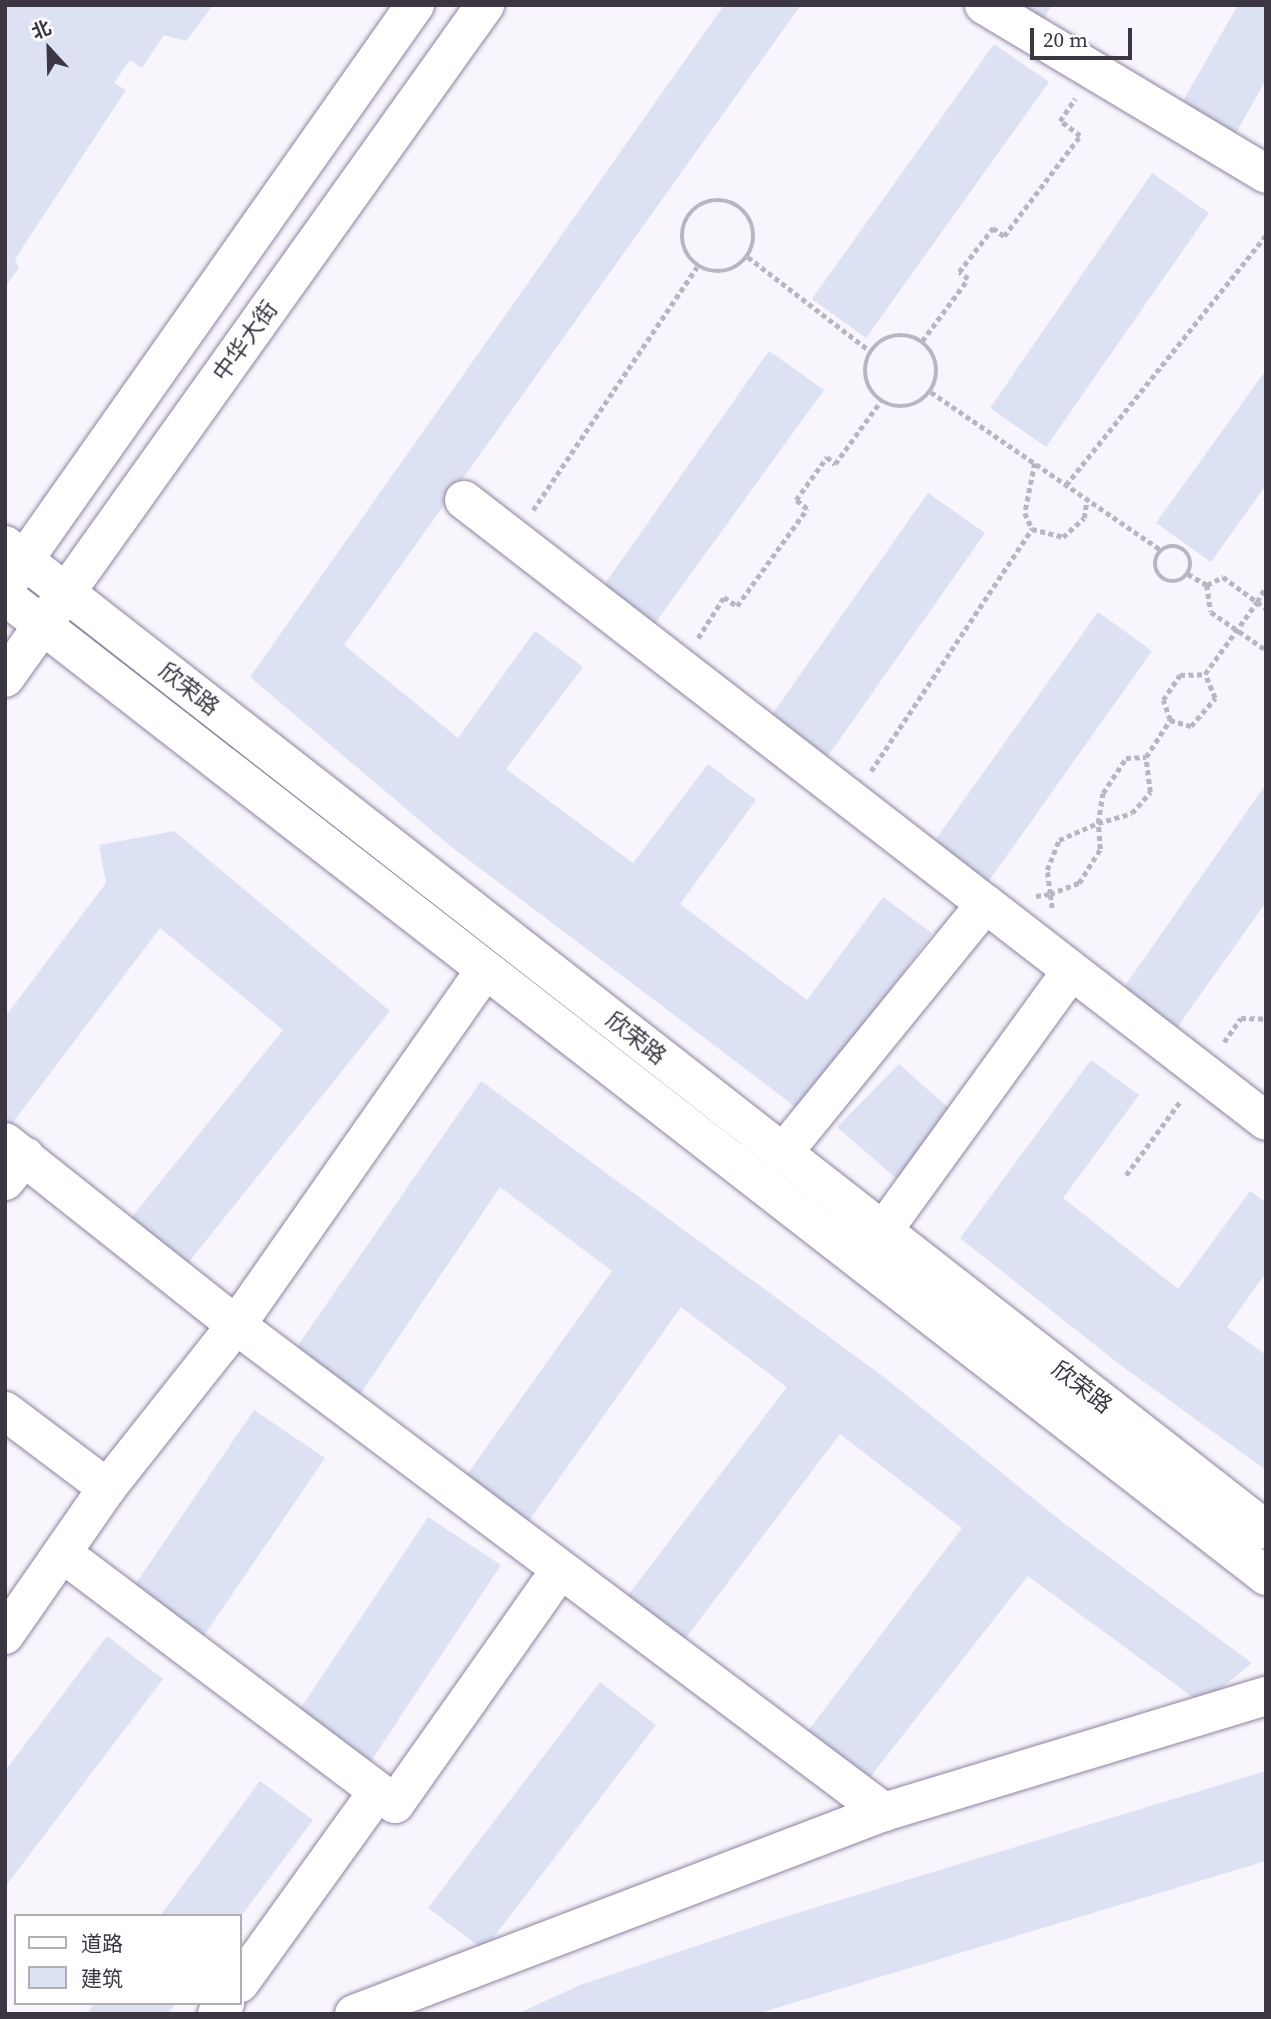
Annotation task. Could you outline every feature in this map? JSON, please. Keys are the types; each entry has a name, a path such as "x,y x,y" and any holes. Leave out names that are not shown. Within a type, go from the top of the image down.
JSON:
{"street":[{"path":"12,565 415,5"},
{"name":"中华大街","path":"5,678 485,5"},
{"path":"984,5 1266,174"},
{"path":"464,500 1266,1121"},
{"name":"欣荣路","path":"12,565 65,591 1266,1530"},
{"name":"欣荣路","path":"5,596 1266,1576"},
{"path":"783,1153 985,904"},
{"path":"5,1635 107,1488 236,1325 485,970"},
{"path":"883,1231 1071,971"},
{"path":"12,1160 884,1812"},
{"path":"5,1411 107,1488"},
{"path":"62,1553 394,1804 561,1570"},
{"path":"354,2014 884,1812 1266,1696"},
{"path":"242,1980 378,1791"}],"path":[{"path":"922,341 968,279 959,272 993,228 1004,236 1080,136 1060,121 1094,72"},
{"path":"721,200 739,206 751,220 755,239 748,257 734,269 715,273 697,267 684,252 684,225 702,204 721,200"},
{"path":"1066,485 1266,234"},
{"path":"748,257 870,351"},
{"path":"514,539 697,267"},
{"path":"904,335 922,341 934,355 937,374 931,392 916,405 898,408 880,401 867,387 864,369 870,351 885,338 904,335"},
{"path":"931,392 1161,550 1181,547 1188,554 1188,574 1181,580 1163,579 1155,564 1161,550"},
{"path":"680,667 724,597 737,606 807,509 796,500 827,457 835,464 880,401"},
{"path":"1032,529 1025,513 1035,463"},
{"path":"1032,529 1063,537 1084,518 1087,499"},
{"path":"852,800 1032,529"},
{"path":"1188,574 1207,585"},
{"path":"1207,585 1223,577 1266,608"},
{"path":"1207,585 1211,612 1266,650"},
{"path":"1205,674 1238,631 1266,586"},
{"path":"1170,720 1163,700 1180,675 1205,674"},
{"path":"1170,720 1191,726 1215,698 1205,674"},
{"path":"1054,920 1048,870 1059,840 1098,823 1132,813 1150,792 1146,757 1170,720"},
{"path":"1028,898 1079,883 1100,849 1098,823 1103,793 1126,758 1146,757"}],"building":[{"path":"5,5 213,5 186,41 164,35 142,68 130,60 114,83 126,90 15,259 19,268 5,287"},
{"path":"724,5 801,5 344,645 458,738 535,631 583,667 506,769 633,863 708,764 756,800 680,904 807,1000 883,897 932,933 801,1111 449,845 250,677"},
{"path":"1006,5 1052,5 1039,26"},
{"path":"1238,5 1266,5 1266,80 1230,143 1176,113"},
{"path":"994,44 1049,82 866,338 812,299"},
{"path":"1152,173 1209,213 1046,447 990,408"},
{"path":"769,351 824,390 648,633 599,592"},
{"path":"1266,370 1266,485 1211,562 1156,523"},
{"path":"928,493 985,533 823,763 766,723"},
{"path":"1098,612 1152,651 981,892 926,853"},
{"path":"1266,784 1266,902 1174,1032 1120,993"},
{"path":"174,831 390,1011 180,1273 123,1228 283,1030 160,928 5,1133 5,1017 106,883 99,845"},
{"path":"1091,1060 1139,1095 1063,1198 1178,1289 1250,1191 1266,1202 1266,1273 1227,1327 1266,1355 1266,1470 1119,1364 960,1238"},
{"path":"899,1064 953,1112 898,1180 837,1127"},
{"path":"481,1081 884,1377 1066,1525 1252,1663 1202,1704 1028,1576 863,1786 801,1740 962,1528 840,1434 679,1647 622,1603 787,1387 681,1307 521,1532 458,1487 612,1271 500,1187 359,1396 294,1351"},
{"path":"254,1410 325,1458 197,1646 126,1598"},
{"path":"428,1517 501,1565 367,1767 294,1718"},
{"path":"107,1636 163,1679 5,1887 5,1771"},
{"path":"600,1682 656,1725 484,1950 428,1908"},
{"path":"1266,1771 1266,1861 756,2014 517,2014 580,1985 771,1921"},
{"path":"260,1781 313,1820 242,1915 161,1914"},
{"path":"93,2005 175,2005 168,2014 87,2014"}]}
